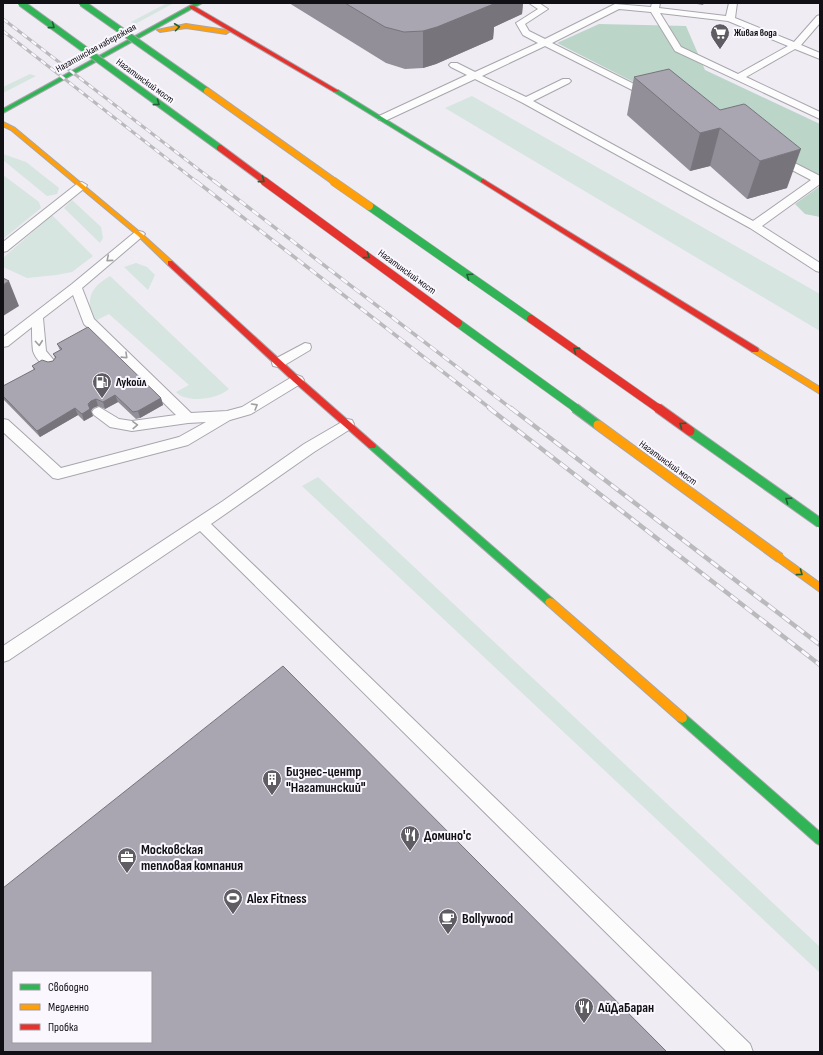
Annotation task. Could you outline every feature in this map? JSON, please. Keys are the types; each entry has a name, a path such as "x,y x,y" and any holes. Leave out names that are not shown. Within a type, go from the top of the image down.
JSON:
{"main road":[{"name":"Нагатинский мост","path":"21,3 820,588"},
{"path":"82,3 820,523"},
{"path":"195,5 241,36 382,118 820,391"},
{"name":"Нагатинская набережная","path":"3,111 195,5"},
{"path":"139,36 164,28 186,26 241,36"},
{"path":"3,124 13,129 139,234 297,380 820,839"}],"lane":[{"path":"533,3 544,9 520,23 526,33 664,102"},
{"path":"730,19 733,3"},
{"path":"382,118 545,43 618,6 656,7 730,19 820,56"},
{"path":"656,7 678,49 820,116"},
{"path":"739,77 796,46 820,18"},
{"path":"454,64 526,101 754,226 820,268"},
{"path":"526,101 566,80"},
{"path":"754,226 819,180 770,155"},
{"path":"3,248 82,185"},
{"path":"3,343 76,287 139,234"},
{"path":"76,287 88,321 188,418"},
{"path":"37,318 40,352 50,364"},
{"path":"278,363 305,347"},
{"path":"99,412 115,423 132,426 188,418 227,416 246,412 297,380"},
{"path":"3,424 58,474 183,441 227,416"},
{"path":"3,655 347,424"},
{"path":"201,523 742,1052"}],"shaded area":[{"path":"167,3 174,3 135,24 131,22"},
{"path":"30,74 36,76 3,93 3,87"},
{"path":"472,96 820,294 820,331 445,108"},
{"path":"3,154 26,162 59,188 57,194 47,196 3,160"},
{"path":"3,175 39,202 41,208 3,239"},
{"path":"72,200 101,227 103,238 100,243 64,208"},
{"path":"52,215 93,256 72,272 56,275 27,278 3,267 3,258"},
{"path":"136,263 147,267 155,275 148,290 124,267"},
{"path":"110,276 229,389 210,398 195,399 181,396 176,392 189,385 109,314 97,320 95,319 90,311 92,292 101,282"},
{"path":"318,477 820,947 820,973 302,486"}],"green space":[{"path":"599,24 686,26 705,70 820,124 820,177 557,43"},
{"path":"820,186 820,217 805,214 795,204"}],"pier":[{"path":"3,3 110,3 129,16 28,68 3,48"}],"building":[{"path":"345,3 496,3 437,27 423,31 404,32 385,27"},
{"path":"669,69 720,110 744,104 746,105 801,149 760,161 720,128 700,133 634,77"},
{"path":"3,278 9,281 3,285"},
{"path":"88,327 161,398 138,411 133,412 115,395 103,402 96,399 88,404 90,409 82,414 75,408 37,431 3,396 3,386 35,369 32,366 42,360 48,362 53,361 56,357 53,354 62,349 57,344"},
{"name":"Бизнес-центр \"Нагатинский\"","path":"283,666 667,1052 3,1052 3,888"}],"railway":[{"path":"3,19 215,182"},
{"path":"3,31 197,182"},
{"path":"196,181 491,409"},
{"path":"214,181 512,409"},
{"path":"489,408 820,665"},
{"path":"511,408 820,645"}],"traffic: fast":[{"path":"21,3 220,148"},
{"path":"82,3 207,91"},
{"path":"3,111 199,3"},
{"path":"336,91 483,181"},
{"path":"369,206 531,319"},
{"path":"458,323 598,425"},
{"path":"690,431 820,523"},
{"path":"372,446 550,602"},
{"path":"682,718 820,839"}],"traffic: slow":[{"path":"160,30 186,26 226,32"},
{"path":"207,91 369,206"},
{"path":"3,124 13,129 139,234 170,263"},
{"path":"755,350 820,391"},
{"path":"598,425 780,558"},
{"path":"780,558 820,588"},
{"path":"550,602 682,718"}],"traffic: jam":[{"path":"192,7 336,91"},
{"path":"220,148 458,323"},
{"path":"483,181 755,350"},
{"path":"170,263 297,380 372,446"},
{"path":"531,319 690,431"}],"place":[{"name":"Живая вода","path":"720,50"},
{"name":"Лукойл","path":"102,399"},
{"name":"Бизнес-центр \"Нагатинский\"","path":"272,796"},
{"name":"Домино'c","path":"410,852"},
{"name":"Московская тепловая компания","path":"127,874"},
{"name":"Alex Fitness","path":"233,915"},
{"name":"Bollywood","path":"448,935"},
{"name":"АйДаБаран","path":"584,1024"}]}
